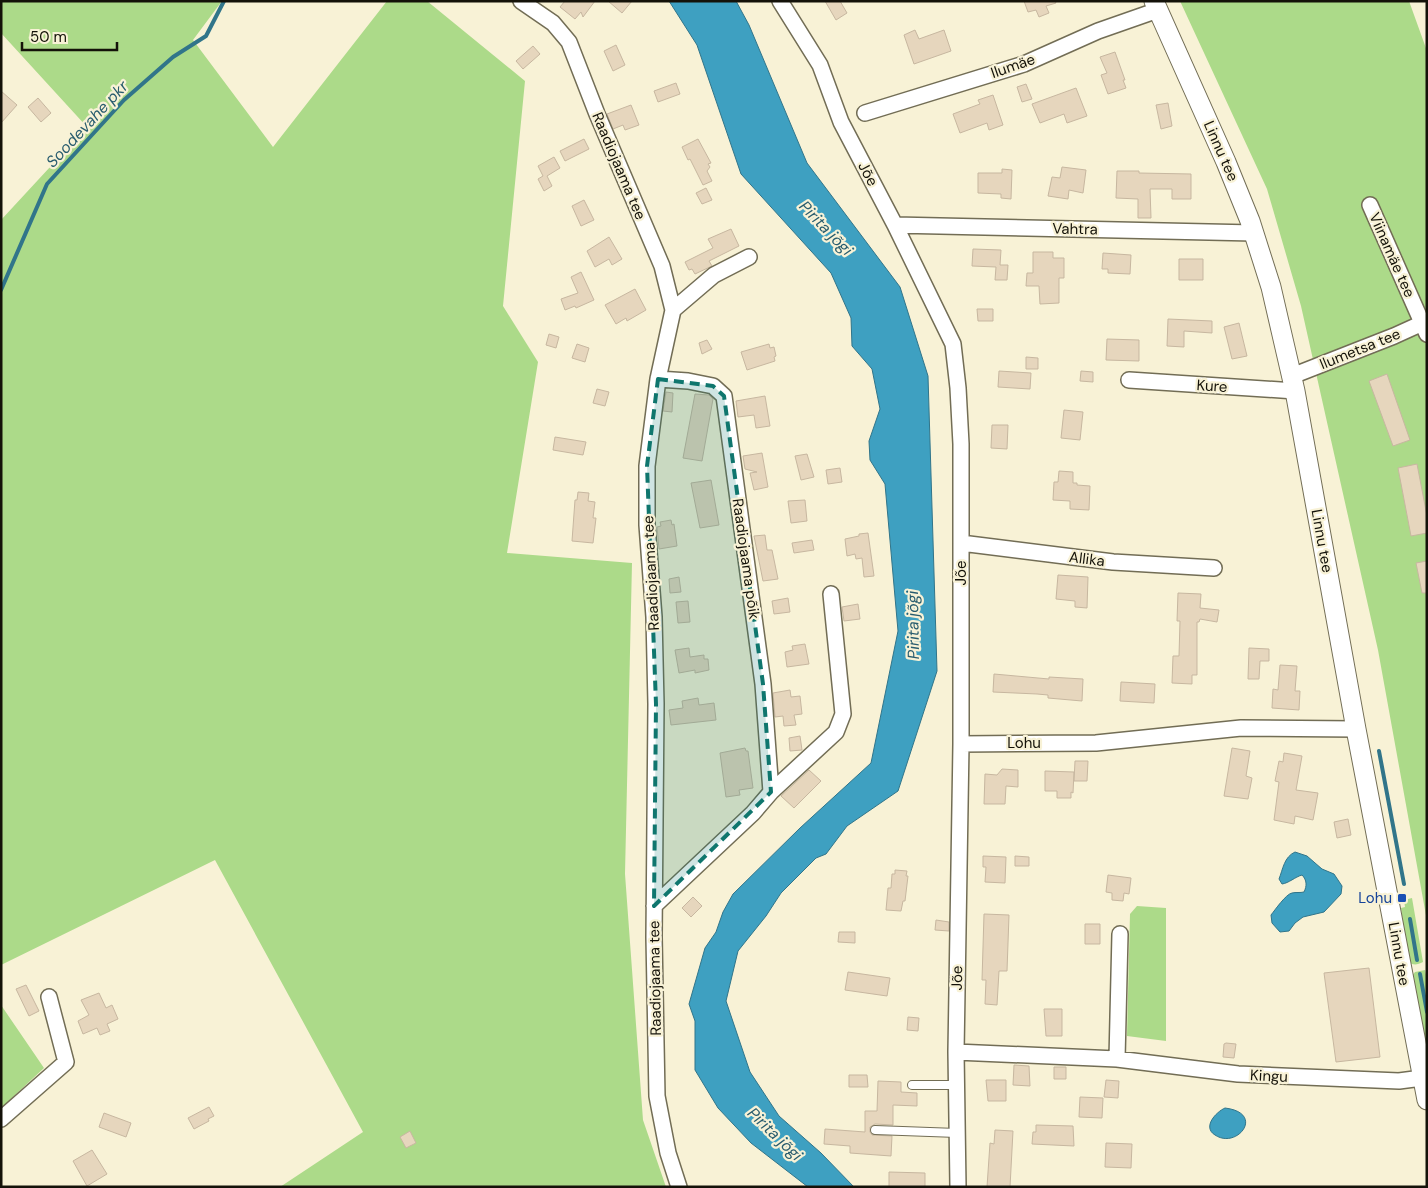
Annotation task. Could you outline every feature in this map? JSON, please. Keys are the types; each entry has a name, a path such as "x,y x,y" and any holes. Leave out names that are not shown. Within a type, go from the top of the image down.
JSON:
{"street":[{"name":"Raadiojaama tee","path":"521,1 553,23 569,42 597,114 662,266 673,310 658,379 647,466 647,525 654,617 656,704 654,906 657,1096 668,1153 679,1187"},
{"name":"Jõe","path":"780,2 820,65 840,122 895,225 953,344 961,444 961,744 956,1052 958,1187"},
{"name":"Ilumäe","path":"865,113 1024,64 1156,5"},
{"name":"Linnu tee","path":"1156,5 1226,162 1254,233 1271,287 1294,384 1356,729 1427,1100"},
{"name":"Viinamäe tee","path":"1370,205 1425,326"},
{"name":"Vahtra","path":"895,225 1254,233"},
{"path":"673,310 714,275 750,257"},
{"name":"Ilumetsa tee","path":"1294,384 1394,336 1425,326"},
{"name":"Raadiojaama põik","path":"658,379 688,381 713,386 724,396 763,684 771,792"},
{"name":"Kure","path":"1128,380 1294,384"},
{"name":"Allika","path":"961,543 1113,562 1214,568"},
{"path":"654,906 753,813 771,792 836,732 843,714 831,594"},
{"name":"Lohu","path":"961,744 1096,743 1242,728 1356,729"},
{"path":"1118,1059 1120,934"},
{"path":"1,1119 66,1062 49,997"},
{"name":"Kingu","path":"956,1052 1118,1059 1238,1074 1399,1081 1422,1078"}],"lane":[{"path":"912,1085 956,1085"},
{"path":"875,1130 957,1132"}],"highlighted area":[{"path":"658,379 713,386 724,396 763,684 771,792 654,906 656,704 647,466"}],"green space":[{"path":"1,1 222,1 193,40 273,147 387,1 427,1 525,81 503,306 538,362 507,553 632,563 625,874 643,1120 666,1187 280,1187 363,1132 215,860 1,965 1,220 87,127 1,33"},
{"path":"1180,1 1409,1 1427,51 1427,921 1378,650 1301,306 1267,189"},
{"path":"1412,898 1423,962 1419,964 1412,964 1408,961 1401,908 1405,907 1404,900"},
{"path":"1137,906 1166,908 1166,1041 1127,1036 1130,914"},
{"path":"1425,970 1427,979 1427,1064 1412,976 1415,972"},
{"path":"1,1005 44,1068 1,1108"}],"water":[{"name":"Pirita jõgi","path":"669,1 736,1 749,25 807,163 900,287 928,376 937,671 898,791 847,826 826,854 816,858 781,893 766,916 738,951 726,1001 750,1072 779,1116 821,1153 854,1187 808,1187 751,1143 718,1108 695,1070 695,1021 689,1004 705,948 716,932 723,912 733,894 800,828 871,763 898,631 885,484 870,460 869,441 880,409 872,369 852,346 851,318 831,273 741,174 697,45"},
{"path":"1295,852 1307,856 1322,869 1334,874 1342,886 1341,894 1324,912 1303,917 1289,931 1280,932 1272,923 1271,915 1287,896 1292,893 1304,892 1306,888 1306,881 1302,875 1282,884 1279,879 1286,860"},
{"path":"1225,1108 1237,1111 1244,1116 1246,1123 1244,1129 1232,1138 1223,1138 1215,1135 1211,1132 1210,1128 1214,1116"}],"building":[{"path":"565,1 595,1 583,17 581,12 575,19 560,7"},
{"path":"608,1 632,1 622,13"},
{"path":"825,1 840,1 847,13 836,20"},
{"path":"1024,1 1055,1 1056,3 1046,6 1049,13 1039,17 1036,10 1028,12"},
{"path":"915,30 919,39 944,30 951,51 914,64 904,35"},
{"path":"616,45 625,65 613,71 604,51"},
{"path":"533,46 540,54 523,69 516,61"},
{"path":"1115,52 1126,88 1108,94 1101,75 1107,73 1100,57"},
{"path":"676,83 680,94 658,102 654,91"},
{"path":"1026,84 1032,99 1022,102 1017,87"},
{"path":"1076,88 1087,116 1067,123 1064,114 1040,123 1032,104"},
{"path":"1,91 17,105 1,123"},
{"path":"993,95 1003,125 989,130 987,123 960,133 953,114 980,104 978,100"},
{"path":"38,98 51,113 41,122 28,107"},
{"path":"1168,103 1172,126 1161,129 1156,105"},
{"path":"631,105 639,125 625,130 623,125 613,129 607,114"},
{"path":"584,139 589,149 565,161 560,151"},
{"path":"698,139 711,163 708,164 710,167 707,171 712,181 703,185 682,147"},
{"path":"554,157 560,168 547,176 552,186 544,191 538,179 543,176 538,166"},
{"path":"1062,167 1086,170 1083,193 1069,190 1068,199 1048,196 1052,177 1060,178"},
{"path":"1002,169 1012,170 1011,199 1001,198 1001,194 978,193 978,173 1002,173"},
{"path":"1117,171 1191,174 1191,199 1172,199 1172,189 1150,189 1151,218 1138,218 1138,199 1116,198"},
{"path":"706,188 712,200 702,204 696,193"},
{"path":"584,200 594,220 581,226 572,206"},
{"path":"731,229 739,246 709,261 712,266 695,274 692,269 689,270 685,262 713,248 708,239"},
{"path":"609,237 622,259 612,265 609,259 595,267 587,251"},
{"path":"973,249 1001,250 1000,265 1008,265 1007,280 995,280 996,267 972,266"},
{"path":"1033,252 1053,252 1053,258 1064,258 1064,278 1059,278 1059,303 1040,304 1039,286 1026,286 1027,273 1033,273"},
{"path":"1103,253 1131,255 1130,274 1108,273 1108,269 1102,269"},
{"path":"1179,259 1203,259 1203,280 1179,280"},
{"path":"581,272 594,300 576,308 575,306 565,310 561,299 578,293 571,277"},
{"path":"635,289 646,310 627,321 626,318 616,324 605,305"},
{"path":"977,309 993,309 993,321 978,321"},
{"path":"1168,319 1212,321 1212,333 1184,331 1184,347 1167,346"},
{"path":"1239,323 1247,356 1232,359 1224,327"},
{"path":"549,334 559,337 556,348 546,345"},
{"path":"1107,339 1139,340 1139,361 1106,360"},
{"path":"707,340 712,349 702,354 699,343"},
{"path":"577,344 589,348 585,362 572,358"},
{"path":"769,344 770,348 774,347 775,361 747,370 741,352"},
{"path":"1026,357 1038,358 1038,369 1026,369"},
{"path":"999,371 1031,373 1030,389 998,387"},
{"path":"1081,371 1093,372 1093,382 1080,381"},
{"path":"1387,374 1410,440 1393,446 1369,381"},
{"path":"597,389 609,392 605,406 593,403"},
{"path":"666,392 673,393 672,412 663,411"},
{"path":"695,394 709,395 713,399 702,461 683,458"},
{"path":"765,396 770,426 756,428 754,415 738,417 736,401"},
{"path":"1064,410 1083,412 1080,440 1061,438"},
{"path":"992,425 1008,425 1007,449 991,448"},
{"path":"555,437 586,442 583,455 553,450"},
{"path":"762,453 768,487 754,490 750,473 757,472 745,469 743,456"},
{"path":"807,454 814,477 801,480 795,456"},
{"path":"1417,464 1427,516 1427,533 1411,536 1398,468"},
{"path":"840,468 842,482 828,484 826,470"},
{"path":"1059,471 1073,472 1073,483 1090,486 1089,510 1070,509 1070,501 1053,500 1054,482 1058,482"},
{"path":"711,480 719,525 700,528 691,483"},
{"path":"578,492 589,493 588,501 595,502 593,518 596,518 593,543 572,541 575,500 577,500"},
{"path":"805,500 807,521 791,523 788,501"},
{"path":"671,520 672,525 674,524 677,546 659,549 657,527 661,526 660,522"},
{"path":"868,533 874,576 864,577 862,558 856,559 855,554 847,556 845,539"},
{"path":"765,535 767,550 772,550 778,579 763,581 754,536"},
{"path":"812,540 814,550 794,553 792,543"},
{"path":"1427,561 1427,593 1422,593 1416,563"},
{"path":"1058,575 1088,577 1087,608 1075,607 1075,601 1056,599"},
{"path":"679,577 681,592 670,593 669,579"},
{"path":"1178,593 1201,594 1200,608 1219,610 1217,622 1200,619 1197,622 1197,675 1192,675 1192,684 1172,683 1173,656 1179,656 1180,621 1177,621"},
{"path":"788,598 790,612 774,614 772,601"},
{"path":"688,601 690,622 678,623 676,602"},
{"path":"858,604 860,619 844,621 842,607"},
{"path":"805,644 809,664 787,667 785,652 793,650 792,646"},
{"path":"689,648 690,657 704,655 704,659 708,659 709,670 695,673 695,670 679,673 675,650"},
{"path":"1249,648 1269,649 1269,661 1260,661 1259,679 1248,679"},
{"path":"1280,665 1297,666 1295,691 1300,691 1299,710 1272,708 1273,689 1278,690"},
{"path":"994,674 1049,679 1049,677 1083,679 1082,701 1048,698 1048,695 993,692"},
{"path":"1121,682 1155,684 1154,703 1120,701"},
{"path":"790,690 791,697 800,696 802,714 794,715 796,725 784,726 783,716 775,717 773,693"},
{"path":"698,698 699,705 714,703 716,720 671,725 669,710 683,708 682,701"},
{"path":"800,736 802,750 790,751 789,738"},
{"path":"745,748 748,751 753,788 739,790 740,795 726,797 720,753"},
{"path":"1232,748 1250,751 1246,776 1252,778 1248,799 1224,796"},
{"path":"1284,753 1302,756 1296,790 1318,793 1313,820 1295,816 1294,824 1274,820 1279,782 1275,781 1279,761 1283,762"},
{"path":"1075,761 1088,761 1087,781 1074,781"},
{"path":"1002,769 1018,770 1018,787 1006,786 1005,804 984,804 985,774 997,775"},
{"path":"809,770 821,781 794,808 781,796"},
{"path":"1045,771 1074,772 1071,798 1057,798 1057,791 1045,791"},
{"path":"1348,819 1351,835 1337,838 1334,822"},
{"path":"983,856 1006,857 1005,883 985,882 986,867 983,867"},
{"path":"1015,856 1029,857 1029,866 1015,866"},
{"path":"895,870 907,871 906,876 908,876 905,901 903,901 901,911 886,910 888,888 891,888 892,874 895,874"},
{"path":"1108,875 1131,878 1129,894 1124,893 1123,901 1112,900 1112,893 1106,892"},
{"path":"693,897 702,906 691,917 682,908"},
{"path":"984,914 1009,915 1007,971 999,971 997,1005 985,1004 986,980 982,980"},
{"path":"936,920 949,922 949,931 935,930"},
{"path":"1085,924 1100,924 1100,944 1085,944"},
{"path":"839,932 855,932 855,943 838,942"},
{"path":"1369,968 1380,1057 1336,1062 1324,973"},
{"path":"848,972 890,978 887,996 845,990"},
{"path":"26,985 39,1011 29,1016 16,989"},
{"path":"99,993 106,1008 112,1005 118,1019 107,1024 110,1031 100,1035 97,1028 83,1034 78,1021 89,1015 81,1000"},
{"path":"1044,1009 1062,1009 1062,1036 1046,1036"},
{"path":"908,1017 919,1018 918,1031 907,1030"},
{"path":"1224,1044 1236,1044 1234,1058 1223,1057"},
{"path":"1014,1065 1029,1066 1030,1086 1013,1085"},
{"path":"1054,1067 1066,1067 1066,1079 1054,1079"},
{"path":"849,1075 867,1075 868,1087 849,1087"},
{"path":"986,1080 1006,1080 1006,1101 988,1101"},
{"path":"1106,1080 1119,1081 1118,1098 1104,1097"},
{"path":"878,1081 901,1082 901,1092 917,1093 917,1106 893,1105 893,1125 875,1124 870,1127 872,1135 892,1136 891,1156 850,1153 850,1146 824,1144 825,1129 865,1132 865,1111 877,1111"},
{"path":"1080,1097 1103,1098 1102,1118 1079,1117"},
{"path":"209,1107 214,1116 194,1129 188,1118"},
{"path":"104,1113 131,1123 126,1137 99,1127"},
{"path":"1036,1125 1073,1126 1074,1146 1032,1144"},
{"path":"995,1130 1013,1131 1010,1187 987,1187 990,1143 994,1144"},
{"path":"410,1131 416,1143 406,1148 400,1137"},
{"path":"1106,1143 1132,1144 1131,1168 1105,1167"},
{"path":"92,1150 107,1174 87,1186 73,1161"},
{"path":"889,1172 925,1173 925,1187 889,1187"}],"waterway":[{"name":"Soodevahe pkr","path":"1,290 47,184 124,100 173,57 206,36 224,1"},
{"path":"1379,751 1404,884"},
{"path":"1410,919 1417,960"},
{"path":"1420,974 1427,1012"}],"place":[{"name":"Lohu","path":"1402,898"}]}
